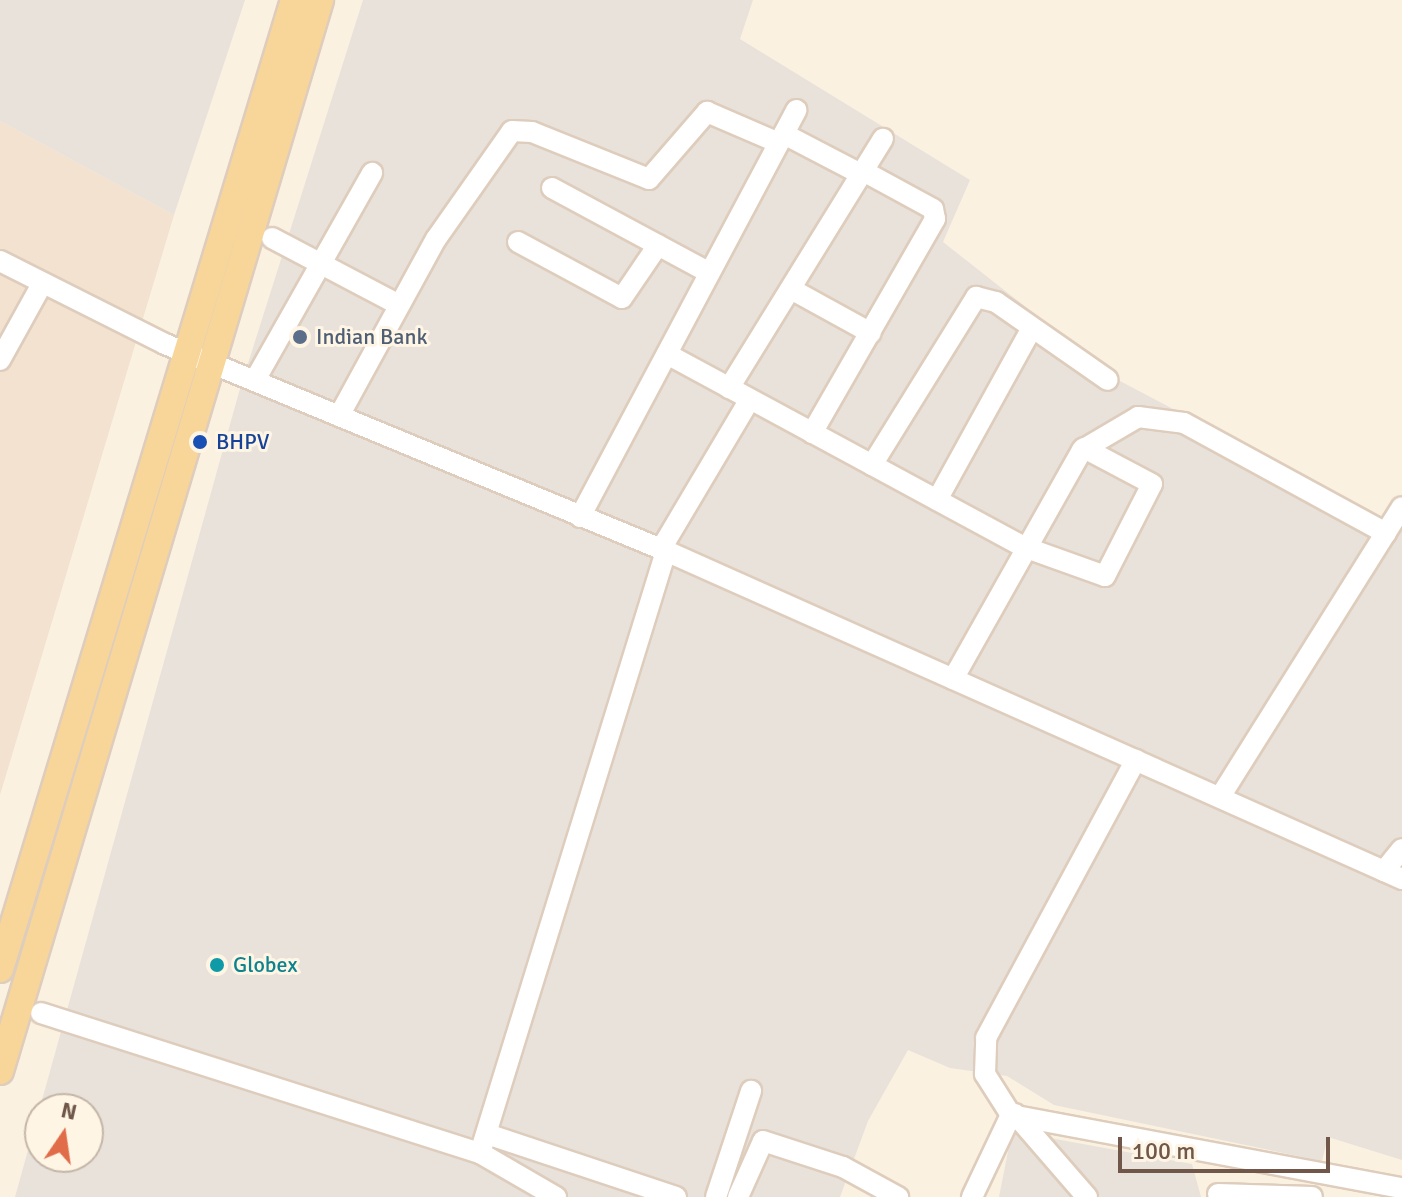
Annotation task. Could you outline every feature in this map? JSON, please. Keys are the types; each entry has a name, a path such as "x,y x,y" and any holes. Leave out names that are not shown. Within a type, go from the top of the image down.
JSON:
{"main road":[{"path":"0,1071 294,0"},
{"path":"0,969 198,358 320,0"}],"street":[{"path":"580,517 796,110"},
{"path":"339,416 397,304 512,131 532,132 649,179 707,112 781,138 862,172 933,209 935,219 812,433"},
{"path":"729,388 883,139"},
{"path":"255,380 325,263 372,173"},
{"path":"552,188 710,273"},
{"path":"272,238 325,263 397,304"},
{"path":"518,242 622,298 658,245"},
{"path":"0,261 198,358 663,550 1393,875 1402,849"},
{"path":"0,360 42,284"},
{"path":"791,289 871,333"},
{"path":"872,465 976,297 1032,328 1108,380"},
{"path":"937,500 1032,328"},
{"path":"667,354 1024,547 1091,575 1114,567 1152,484 1084,448"},
{"path":"480,1153 490,1135 663,550 750,399"},
{"path":"953,679 1024,547 1084,448 1138,417 1184,423 1386,533"},
{"path":"1220,797 1402,507"},
{"path":"1087,1197 1013,1115 985,1074 986,1038 1136,760"},
{"path":"41,1013 480,1153 551,1195"},
{"path":"716,1197 751,1091"},
{"path":"1013,1115 1402,1188"},
{"path":"972,1197 1013,1115"},
{"path":"490,1135 676,1197"},
{"path":"738,1197 763,1141 843,1167 898,1197"},
{"path":"1226,1155 1215,1195 1312,1197"}],"shaded area":[{"path":"0,0 245,0 174,215 0,121"},
{"path":"363,0 753,0 740,39 970,180 943,242 1120,381 1402,530 1402,1160 1328,1137 1322,1161 1054,1105 1007,1076 950,1068 908,1050 868,1121 840,1197 15,1197 24,1165 24,1173 104,1173 104,1093 44,1093 239,392"},
{"path":"0,121 174,215 0,795"},
{"path":"1012,1131 1192,1164 1201,1197 999,1197"}],"place":[{"name":"Indian Bank","path":"300,337"},
{"name":"BHPV","path":"200,442"},
{"name":"Globex","path":"217,965"}]}
